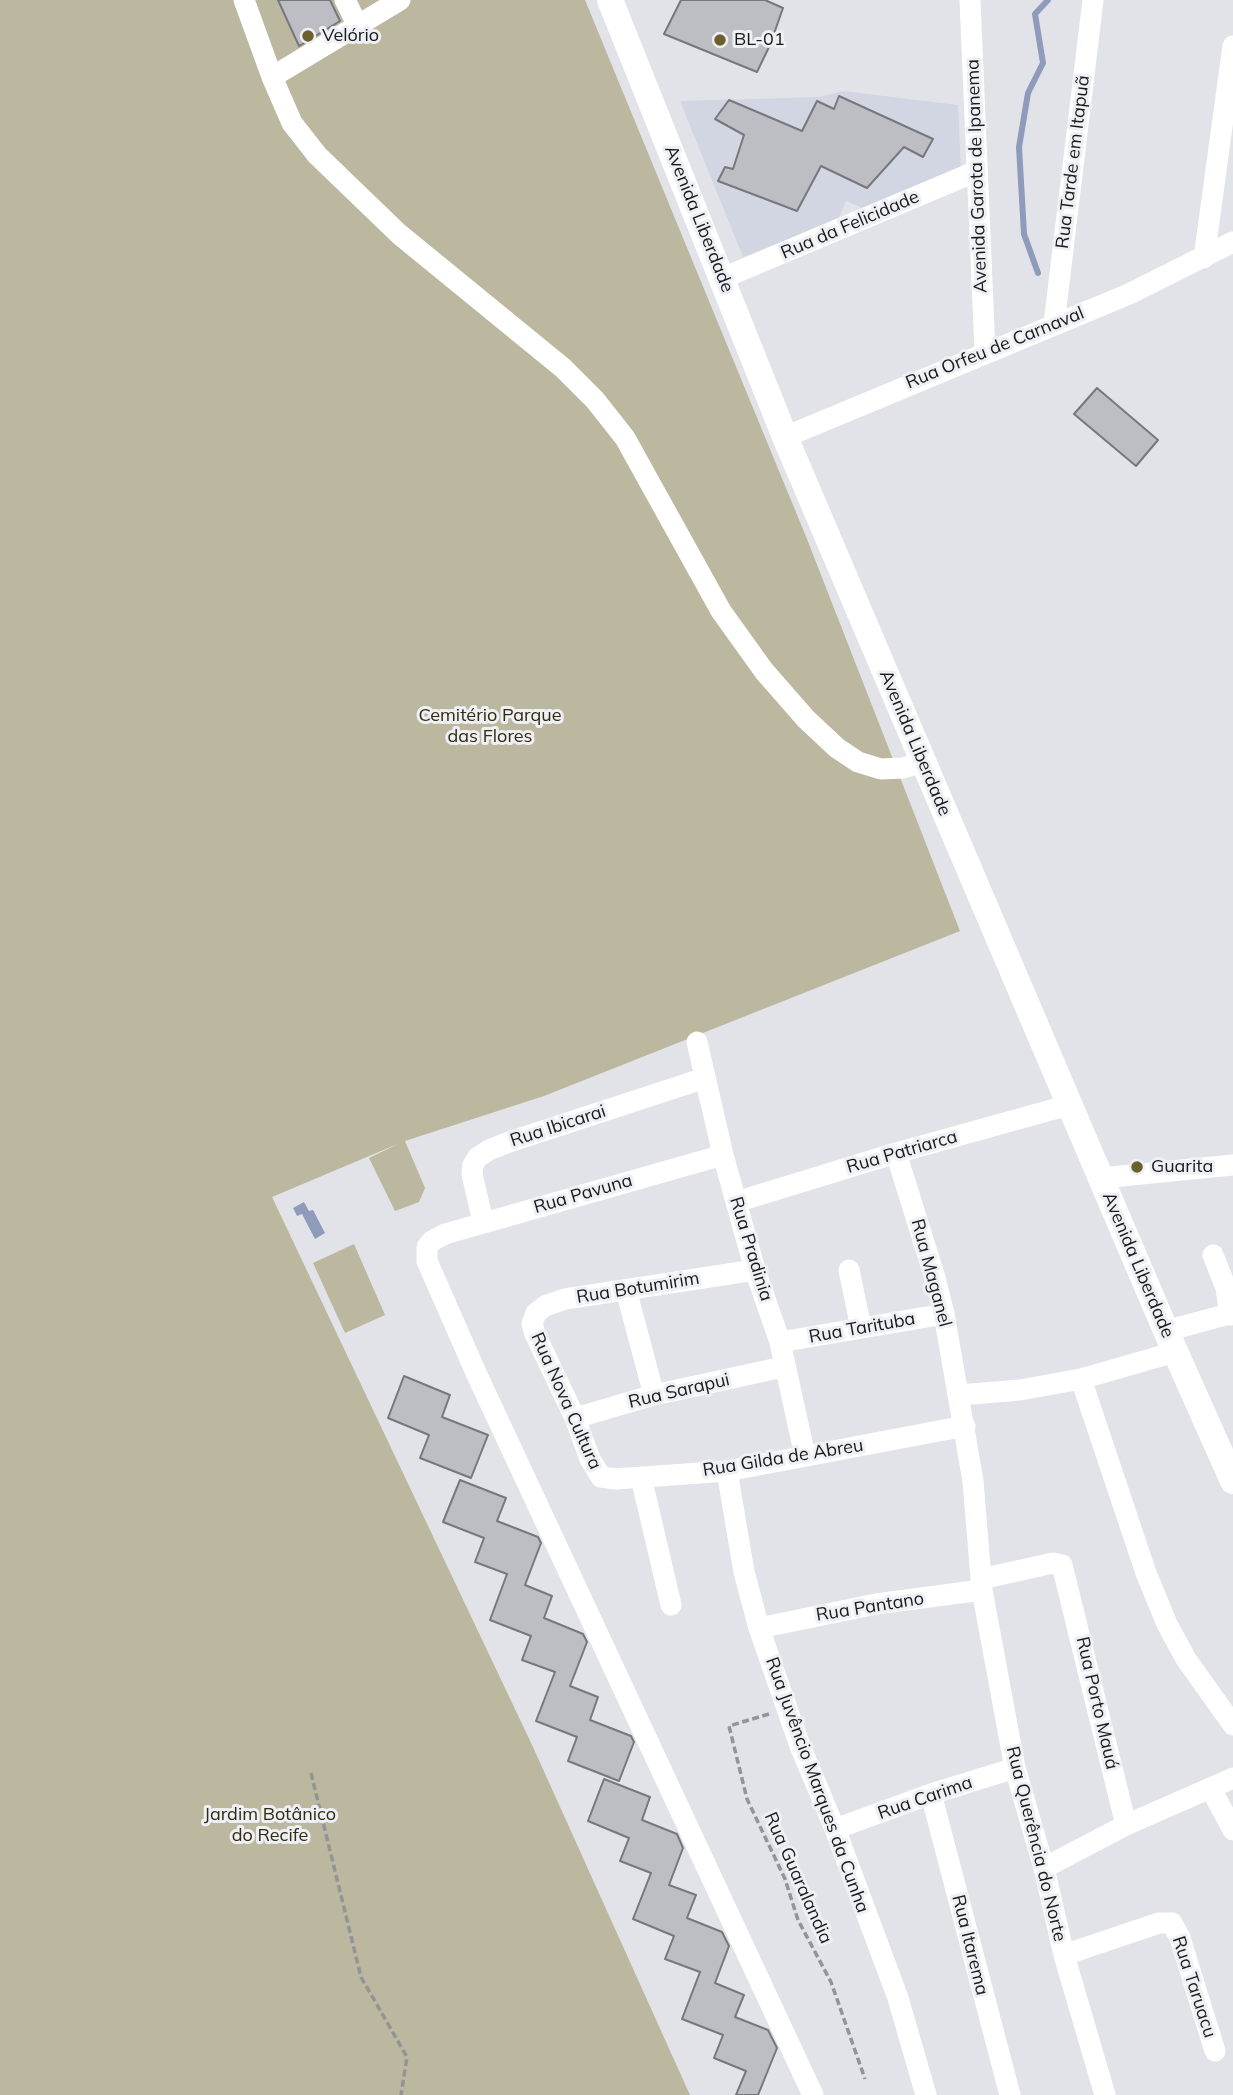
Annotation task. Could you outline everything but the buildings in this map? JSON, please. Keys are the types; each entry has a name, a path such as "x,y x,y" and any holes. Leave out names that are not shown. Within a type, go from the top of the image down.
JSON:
{"main road":[{"name":"Avenida Liberdade","path":"610,0 785,437 1170,1342 1233,1481"}],"street":[{"path":"244,0 292,123 317,155 399,234 563,368 595,400 625,438 722,611 764,671 806,719 837,748 858,762 881,769 903,768 923,762"},
{"path":"345,0 358,26"},
{"path":"272,77 400,0"},
{"name":"Avenida Garota de Ipanema","path":"970,0 985,352"},
{"name":"Rua Tarde em Itapuã","path":"1054,324 1093,0"},
{"path":"1204,258 1229,97 1233,46"},
{"name":"Rua da Felicidade","path":"723,278 977,171"},
{"name":"Rua Orfeu de Carnaval","path":"785,437 1129,293 1233,242"},
{"name":"Rua Pradinia","path":"697,1042 723,1156 755,1270 779,1342 805,1456"},
{"name":"Rua Ibicarai","path":"483,1222 472,1174 478,1157 489,1150 705,1078"},
{"name":"Rua Patriarca","path":"736,1202 896,1153 1069,1105"},
{"name":"Rua Maganel","path":"896,1153 944,1314 973,1481 981,1584"},
{"name":"Rua Pavuna","path":"723,1156 444,1234 427,1247 427,1261 813,2095"},
{"path":"1101,1178 1233,1166"},
{"path":"959,1395 1020,1390 1081,1379 1231,1314 1226,1288 1213,1255"},
{"name":"Rua Botumirim","path":"532,1324 536,1313 545,1306 565,1299 755,1270"},
{"path":"849,1270 861,1328"},
{"path":"626,1290 654,1395"},
{"name":"Rua Tarituba","path":"779,1342 944,1314"},
{"name":"Rua Nova Cultura","path":"532,1324 575,1418 590,1459 601,1477"},
{"name":"Rua Sarapui","path":"575,1418 654,1395 783,1367"},
{"path":"1081,1379 1146,1573 1167,1624 1186,1659 1233,1725"},
{"name":"Rua Gilda de Abreu","path":"601,1477 616,1479 727,1471 965,1426"},
{"name":"Rua Juvêncio Marques da Cunha","path":"727,1471 744,1572 759,1628 898,1998 926,2095"},
{"path":"641,1477 671,1605"},
{"name":"Rua Pantano","path":"759,1628 981,1584 1058,1563 1062,1565 1068,1581"},
{"name":"Rua Porto Mauá","path":"1068,1581 1126,1825"},
{"name":"Rua Querência do Norte","path":"981,1584 1015,1768 1044,1868 1064,1955 1105,2095"},
{"name":"Rua Carima","path":"835,1829 931,1794 1015,1768"},
{"path":"1044,1868 1126,1825 1233,1778"},
{"path":"1211,1789 1233,1830"},
{"name":"Rua Itarema","path":"931,1794 1010,2095"},
{"name":"Rua Taruacu","path":"1064,1955 1159,1923 1172,1923 1180,1938 1215,2051"}],"path":[{"name":"Rua Guaralandia","path":"787,1708 729,1726 747,1799 785,1879 798,1920 831,1982 865,2079"},
{"path":"311,1773 361,1976 407,2057 401,2095"}],"shaded area":[{"path":"843,91 958,105 961,171 865,209 846,201 838,220 743,257 680,101 819,97"}],"green space":[{"path":"0,0 585,0 807,539 960,931 544,1096 405,1141 425,1188 419,1202 395,1211 369,1158 400,1143 272,1197 533,1747 690,2095 0,2095"},
{"path":"354,1244 385,1315 345,1333 313,1263"}],"water":[{"path":"304,1202 309,1211 313,1210 325,1233 315,1239 302,1214 297,1216 293,1208"}],"waterway":[{"path":"1038,273 1024,234 1019,147 1028,93 1043,63 1035,14 1048,0"}],"place":[{"name":"Velório","path":"308,36"},
{"name":"BL-01","path":"720,40"},
{"name":"Guarita","path":"1137,1167"}],"park label":[{"name":"Cemitério Parque das Flores","path":"490,726"},
{"name":"Jardim Botânico do Recife","path":"270,1825"}]}
